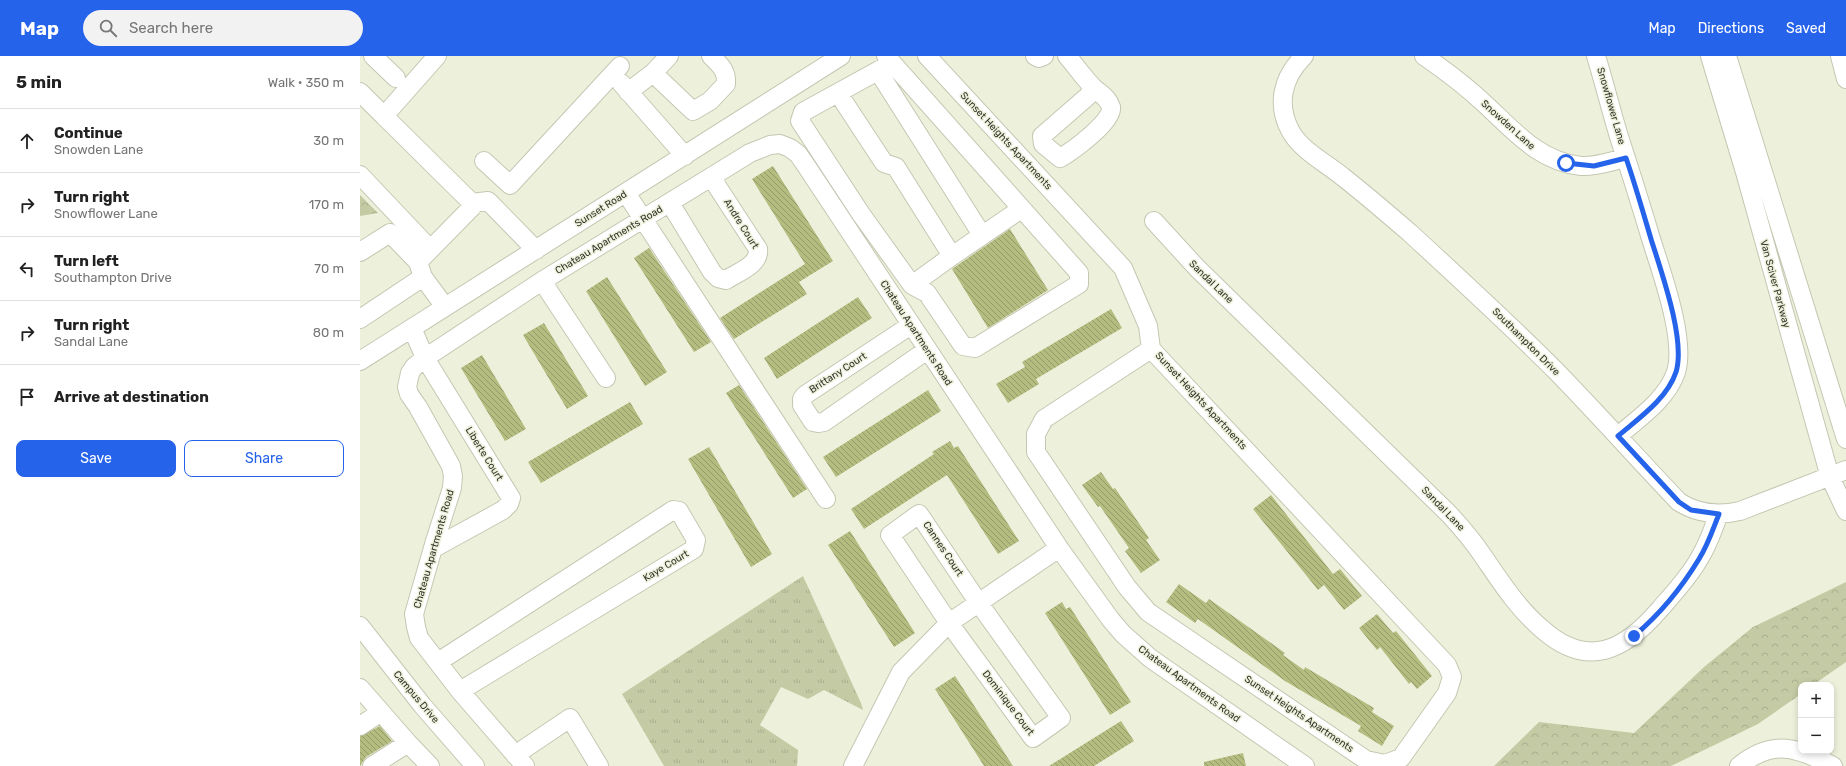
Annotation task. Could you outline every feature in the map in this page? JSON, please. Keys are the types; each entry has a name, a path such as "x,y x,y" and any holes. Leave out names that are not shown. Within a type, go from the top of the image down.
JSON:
{"street":[{"path":"373,56 396,78"},
{"path":"384,116 437,56"},
{"path":"628,92 653,73 669,56"},
{"path":"653,73 693,111 710,101 726,84 727,75 723,68 711,56"},
{"name":"Sunset Road","path":"360,360 841,56"},
{"name":"Sunset Heights Apartments","path":"927,56 1123,268 1148,326 1151,348 1447,665 1452,677 1447,692 1401,758 1385,764 1366,760 1148,612 1127,587 1036,452 1036,434 1044,419 1151,348"},
{"path":"1035,56 1039,58 1044,56"},
{"path":"1067,56 1093,87"},
{"name":"Southampton Drive","path":"1304,56 1290,73 1284,88 1282,108 1292,134 1303,146 1375,202 1480,296 1554,369 1679,502 1691,510 1719,514 1740,511 1838,474"},
{"name":"Snowden Lane","path":"1424,56 1473,94 1524,141 1551,159 1581,166 1594,166 1626,158"},
{"name":"Snowflower Lane","path":"1596,56 1667,292 1675,326 1678,357 1676,371 1664,393 1618,436"},
{"name":"Van Sciver Parkway","path":"1710,56 1744,172 1838,474 1846,511"},
{"name":"Van Sciver Parkway","path":"1727,56 1846,439"},
{"path":"1840,56 1846,79"},
{"path":"620,61 621,83 685,156"},
{"path":"484,161 510,185 620,61"},
{"path":"885,63 1079,273 1079,284 975,348 963,346 926,293 912,285 860,214 800,121 803,112 838,93 885,63"},
{"path":"885,63 982,235"},
{"path":"360,92 472,203 488,201 536,250"},
{"path":"838,93 884,163 896,167 952,256"},
{"name":"Chateau Apartments Road","path":"520,760 460,691 419,638 414,614 452,488 453,476 450,466 418,407 409,394 407,386 410,373 414,367 425,358 542,281 670,203 711,176 761,148 780,144 790,148 798,154 805,164 1059,548 1111,620 1123,634 1150,658 1305,766"},
{"path":"360,175 424,263 445,307"},
{"name":"Andre Court","path":"670,203 712,272 718,278 726,280 756,261 759,256 758,249 711,176"},
{"path":"626,193 826,499"},
{"path":"360,319 424,263 476,203"},
{"path":"912,285 1021,209"},
{"name":"Sandal Lane","path":"1154,221 1197,268 1449,514 1472,540 1521,608 1541,629 1562,644 1586,651 1598,650 1611,648 1634,636 1653,618 1685,580 1700,559 1719,514"},
{"path":"360,252 390,233 424,263"},
{"path":"542,281 606,378"},
{"name":"Brittany Court","path":"911,325 805,395 802,399 802,405 813,422 824,422 927,350"},
{"name":"Liberte Court","path":"412,328 425,358 511,498 509,504 503,510 434,548"},
{"name":"Kaye Court","path":"438,662 673,510 678,511 696,540 694,549 460,691"},
{"name":"Cannes Court","path":"948,623 890,535 919,514 978,602"},
{"path":"853,766 901,672 948,623 1059,548"},
{"name":"Dominique Court","path":"948,623 1033,738 1061,718 978,602"},
{"name":"Campus Drive","path":"360,626 399,678 475,766"},
{"path":"360,688 430,766"},
{"path":"360,726 381,712"},
{"path":"520,760 570,718 599,766"},
{"path":"372,766 408,743"},
{"path":"1739,766 1765,750 1783,749 1798,751"},
{"path":"1808,754 1833,766"}],"green space":[{"path":"360,195 378,213 360,216"},
{"path":"803,576 863,710 824,690 808,699 781,687 760,725 798,750 797,766 664,766 622,694"},
{"path":"1846,582 1846,662 1817,682 1798,682 1798,696 1758,724 1671,766 1494,766 1539,722 1634,733 1704,667 1753,627"}],"building":[{"path":"773,166 833,261 799,282 807,294 734,339 720,318 805,264 752,179"},
{"path":"1010,229 1048,290 988,328 952,269"},
{"path":"649,248 711,342 694,352 634,258"},
{"path":"607,277 667,372 645,386 586,291"},
{"path":"858,297 872,318 777,379 764,358"},
{"path":"1111,309 1122,328 1036,379 1039,384 1008,403 996,384 1025,367 1022,362"},
{"path":"544,323 588,396 567,409 523,335"},
{"path":"482,355 526,429 505,441 461,368"},
{"path":"739,385 807,489 793,498 726,393"},
{"path":"928,390 941,411 836,477 823,457"},
{"path":"630,402 643,424 541,483 528,462"},
{"path":"950,441 954,448 958,446 1019,541 998,554 947,475 864,529 851,509 934,454 932,452"},
{"path":"709,447 772,554 751,567 688,459"},
{"path":"1101,472 1113,489 1115,488 1149,538 1146,540 1160,560 1141,573 1125,551 1129,548 1100,506 1098,507 1082,485"},
{"path":"1271,495 1333,574 1340,569 1362,596 1344,610 1324,585 1318,590 1253,509"},
{"path":"850,531 915,633 894,647 828,545"},
{"path":"1179,584 1206,603 1209,599 1285,653 1283,655 1304,670 1305,667 1374,708 1372,712 1394,726 1382,746 1358,731 1361,726 1285,681 1198,619 1195,623 1166,602"},
{"path":"1062,602 1066,609 1070,607 1131,702 1110,715 1045,613"},
{"path":"1377,614 1393,633 1396,631 1432,676 1417,689 1411,682 1409,684 1380,647 1377,650 1359,628"},
{"path":"955,676 1013,766 984,766 935,689"},
{"path":"1121,721 1134,741 1094,766 1049,766"},
{"path":"380,726 392,741 366,757 360,766 360,736"},
{"path":"1243,753 1246,766 1204,766 1204,762"}],"route":[{"path":"1566,163 1581,166 1594,166 1626,158 1662,274 1675,326 1678,343 1678,357 1676,371 1670,383 1657,401 1618,436 1679,502 1691,510 1719,514 1700,559 1685,580 1653,618 1634,636"}]}
